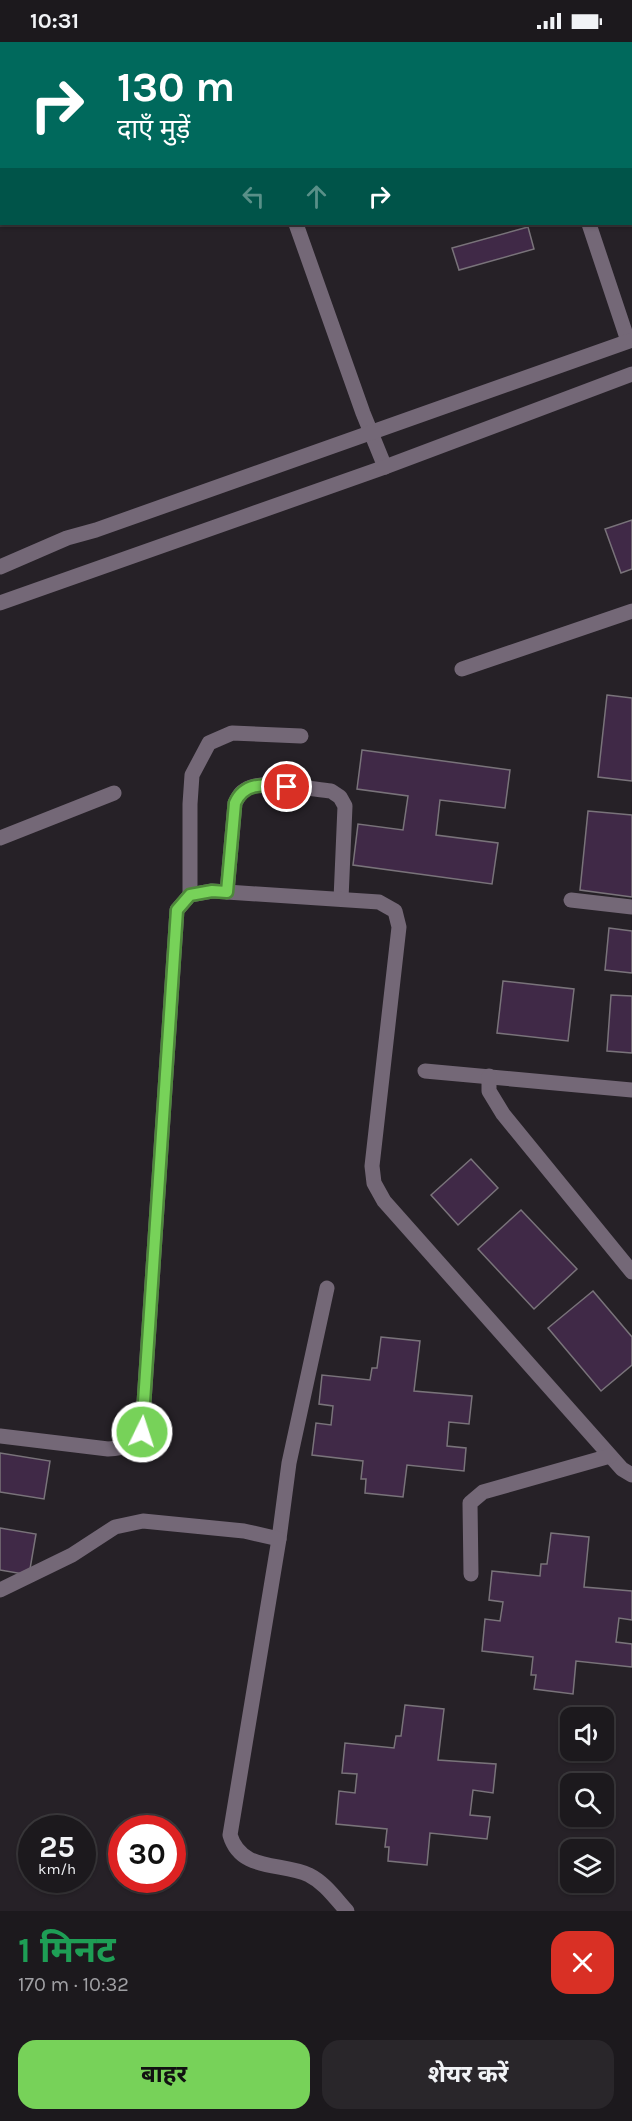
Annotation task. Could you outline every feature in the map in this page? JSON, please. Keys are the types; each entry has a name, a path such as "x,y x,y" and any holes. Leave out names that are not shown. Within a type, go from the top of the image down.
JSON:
{"street":[{"path":"296,225 385,467"},
{"path":"0,567 67,538 96,530 630,340 589,225"},
{"path":"0,603 385,467 632,374"},
{"path":"462,669 632,611"},
{"path":"190,895 192,775 209,743 232,733 301,735"},
{"path":"227,892 235,803 240,793 251,787 265,784 331,791 340,797 345,806 341,899"},
{"path":"0,838 114,793"},
{"path":"0,1436 108,1449 121,1448 135,1443 142,1432 177,910 190,895 212,891 379,902 395,911 399,927 372,1166 374,1183 384,1202 610,1456 622,1469 632,1475"},
{"path":"571,900 632,907"},
{"path":"425,1071 632,1090"},
{"path":"489,1076 489,1091 503,1114 632,1272"},
{"path":"327,1288 290,1463 230,1836 233,1848 248,1860 308,1874 323,1884 347,1911"},
{"path":"471,1574 470,1503 483,1492 610,1456"},
{"path":"0,1590 72,1555 115,1527 143,1521 244,1531 279,1539"}],"building":[{"path":"528,227 534,249 459,270 452,248"},
{"path":"632,520 632,569 621,573 605,529"},
{"path":"607,695 632,698 632,781 598,777"},
{"path":"362,750 510,770 505,808 440,800 436,835 498,843 492,884 353,865 358,824 403,830 408,796 357,789"},
{"path":"588,811 632,815 632,897 580,890"},
{"path":"609,928 632,931 632,973 605,970"},
{"path":"503,981 574,989 568,1041 497,1033"},
{"path":"611,995 632,996 632,1053 607,1051"},
{"path":"471,1159 498,1188 458,1225 431,1195"},
{"path":"521,1210 577,1269 534,1309 478,1249"},
{"path":"593,1291 632,1337 632,1365 601,1391 548,1328"},
{"path":"381,1337 420,1341 414,1391 472,1396 469,1424 449,1422 447,1446 466,1448 464,1471 407,1465 403,1497 365,1493 366,1479 361,1479 363,1461 312,1455 316,1423 331,1425 333,1406 319,1404 322,1375 370,1380 372,1368 377,1368"},
{"path":"0,1453 50,1461 44,1499 0,1492"},
{"path":"0,1528 36,1534 29,1575 0,1570"},
{"path":"551,1533 589,1537 584,1587 632,1591 632,1620 619,1618 616,1642 632,1644 632,1667 576,1661 573,1694 534,1689 536,1675 531,1675 533,1657 482,1651 485,1619 500,1621 503,1602 489,1600 492,1571 540,1576 541,1564 547,1564"},
{"path":"405,1705 444,1709 438,1760 496,1764 493,1793 473,1790 470,1815 490,1817 487,1839 430,1833 427,1865 388,1861 389,1847 385,1847 387,1829 336,1824 339,1791 355,1793 357,1774 342,1773 345,1743 394,1748 396,1736 401,1736"}],"route":[{"path":"142,1432 177,910 190,895 212,891 227,892 235,803 240,793 251,787 265,784 287,787"}]}
